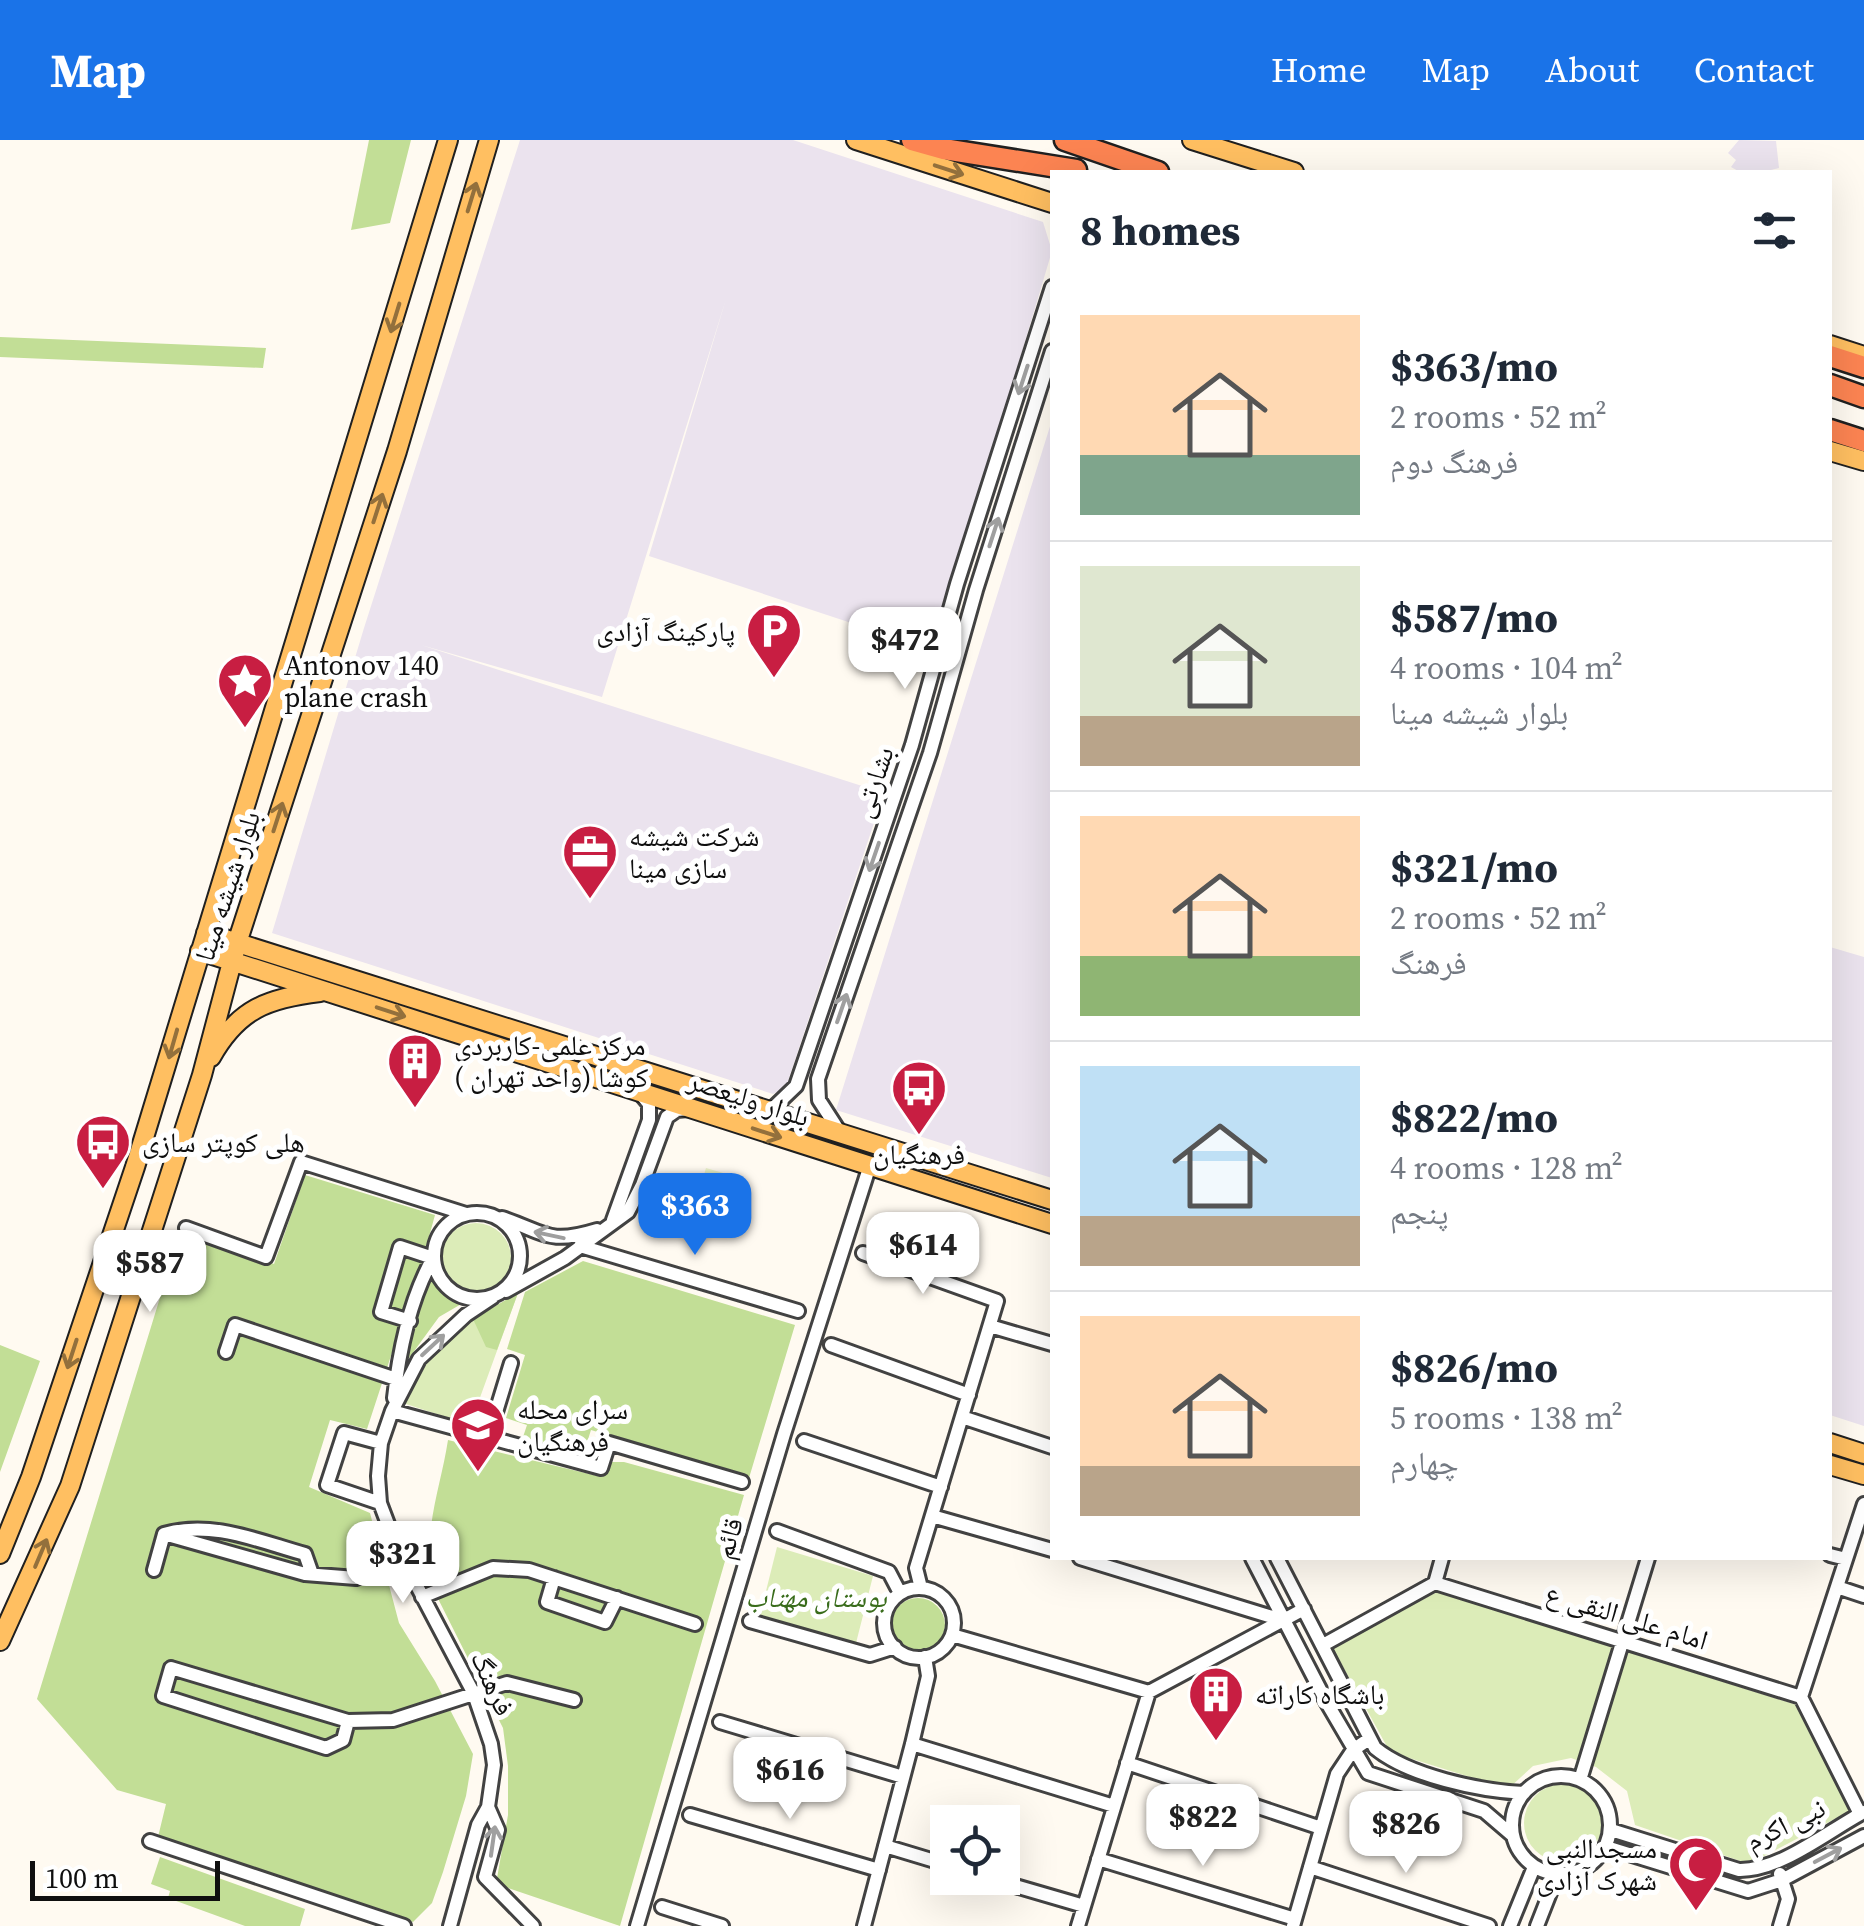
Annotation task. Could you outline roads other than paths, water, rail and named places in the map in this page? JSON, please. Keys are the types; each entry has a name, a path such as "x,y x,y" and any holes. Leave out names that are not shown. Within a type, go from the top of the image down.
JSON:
{"highway":[{"path":"912,140 1068,170"},
{"path":"980,140 1073,170"},
{"path":"1065,140 1152,170"},
{"path":"1832,387 1864,397"},
{"path":"1832,419 1864,428"},
{"path":"1832,431 1864,441"}],"main road":[{"name":"بلوار شیشه مینا","path":"0,1641 70,1486 202,1075 234,952 397,451 489,140"},
{"path":"856,140 1050,202"},
{"path":"1192,140 1288,170"},
{"name":"بلوار شیشه مینا","path":"0,1554 31,1477 123,1203 448,146"},
{"path":"1832,451 1864,460"},
{"name":"بلوار ولیعصر","path":"203,942 692,1085 1050,1199"},
{"name":"بلوار ولیعصر","path":"234,952 326,992 1050,1223"},
{"path":"202,1075 232,1026 251,1010 269,1001 326,992"},
{"path":"639,1092 649,1084 646,1072"},
{"path":"682,1106 679,1097 692,1085"},
{"path":"1832,1444 1864,1454"},
{"path":"1832,1465 1864,1475"},
{"path":"0,1597 18,1606"}],"street":[{"name":"بشارتی","path":"772,1110 796,1086 912,745 957,584 1050,293"},
{"name":"بشارتی","path":"839,1131 820,1100 818,1079 930,752 1050,356"},
{"path":"957,584 976,590"},
{"path":"639,1092 656,1122 677,1110 702,1112"},
{"name":"فرهنگ","path":"450,1926 478,1825 488,1807 494,1765 474,1694 404,1561 380,1504 381,1442 419,1358 466,1314 565,1258 628,1212 642,1185 656,1122"},
{"path":"186,1228 266,1257 301,1162 466,1214 507,1219 533,1232 567,1239 609,1226"},
{"name":"قائم","path":"637,1926 784,1434 870,1165"},
{"name":"فرهنگ","path":"392,1411 410,1322 435,1243 442,1230 466,1214"},
{"path":"410,1322 381,1312 400,1247 433,1258 443,1284 466,1298 499,1294 516,1275 519,1246 504,1222 491,1216"},
{"path":"580,1246 798,1311"},
{"path":"862,1254 997,1301 916,1568 921,1588"},
{"path":"226,1352 235,1325 396,1378"},
{"path":"990,1326 1050,1343"},
{"path":"832,1345 969,1394"},
{"path":"488,1438 511,1363"},
{"path":"392,1411 601,1468 610,1443 742,1482"},
{"path":"962,1417 1050,1446"},
{"path":"380,1504 327,1485 344,1433 381,1442"},
{"path":"804,1441 940,1487"},
{"path":"1862,1813 1802,1697 1864,1504"},
{"path":"932,1516 1050,1549"},
{"path":"164,1534 210,1527 305,1554 312,1574"},
{"path":"776,1532 889,1572 900,1593"},
{"path":"164,1534 236,1557 312,1574 356,1578 404,1561"},
{"path":"154,1570 164,1534"},
{"path":"1832,1555 1846,1559"},
{"path":"1253,1560 1368,1773 1484,1811 1512,1836"},
{"path":"1277,1560 1369,1739 1390,1760 1488,1792 1524,1793"},
{"path":"1323,1645 1435,1583 1441,1560"},
{"path":"1580,1780 1647,1560"},
{"path":"1106,1561 1285,1620"},
{"path":"422,1597 493,1568 529,1570 695,1624"},
{"path":"554,1578 547,1602 605,1622 617,1598"},
{"name":"امام علی النقی ع","path":"1435,1583 1802,1697"},
{"path":"1837,1586 1864,1596"},
{"path":"921,1588 941,1595 948,1603 954,1624 942,1650 914,1657 895,1648 888,1639 884,1619 892,1600 900,1593 921,1588"},
{"path":"952,1634 1149,1692 1304,1609"},
{"path":"750,1621 870,1655 895,1648"},
{"path":"864,1926 928,1676 925,1657"},
{"path":"348,1721 343,1740 326,1748 163,1696 171,1668 348,1721 393,1720 507,1683 574,1700"},
{"path":"1078,1926 1149,1692"},
{"path":"720,1722 903,1777"},
{"path":"1098,1859 1294,1922 1337,1774 1353,1750 1369,1739"},
{"path":"912,1744 1114,1806"},
{"path":"1127,1763 1321,1828"},
{"path":"1550,1778 1580,1780 1600,1795 1607,1806 1611,1830 1606,1847 1586,1868 1558,1875 1534,1866 1517,1848 1512,1836 1513,1813 1524,1793 1550,1778"},
{"path":"486,1878 498,1830 488,1807"},
{"name":"نبی اکرم","path":"1611,1830 1739,1870 1762,1869 1862,1813"},
{"path":"690,1815 878,1870"},
{"name":"نبی اکرم","path":"1606,1847 1737,1890 1763,1888 1782,1880 1864,1836"},
{"path":"150,1841 404,1926"},
{"path":"885,1846 930,1860"},
{"path":"1776,1862 1788,1899 1780,1926"},
{"path":"1510,1926 1534,1866"},
{"path":"1310,1867 1489,1926"},
{"path":"465,1874 477,1871 533,1926"},
{"path":"1538,1926 1558,1875"},
{"path":"1020,1887 1084,1906"},
{"path":"662,1907 722,1926"}],"place":[{"name":"پارکینگ آزادی","path":"774,680"},
{"name":"Antonov 140 plane crash","path":"245,730"},
{"name":"شرکت شیشه سازی مینا","path":"590,901"},
{"name":"مرکز علمی-کاربردی کوشا (واحد تهران )","path":"415,1110"},
{"name":"فرهنگیان","path":"919,1137"},
{"name":"هلی کوپتر سازی","path":"103,1191"},
{"name":"سرای محله فرهنگیان","path":"478,1474"},
{"name":"باشگاه کاراته","path":"1216,1743"},
{"name":"مسجدالنبی شهرک آزادی","path":"1696,1913"}],"park label":[{"name":"بوستان مهتاب","path":"816,1597"}]}
